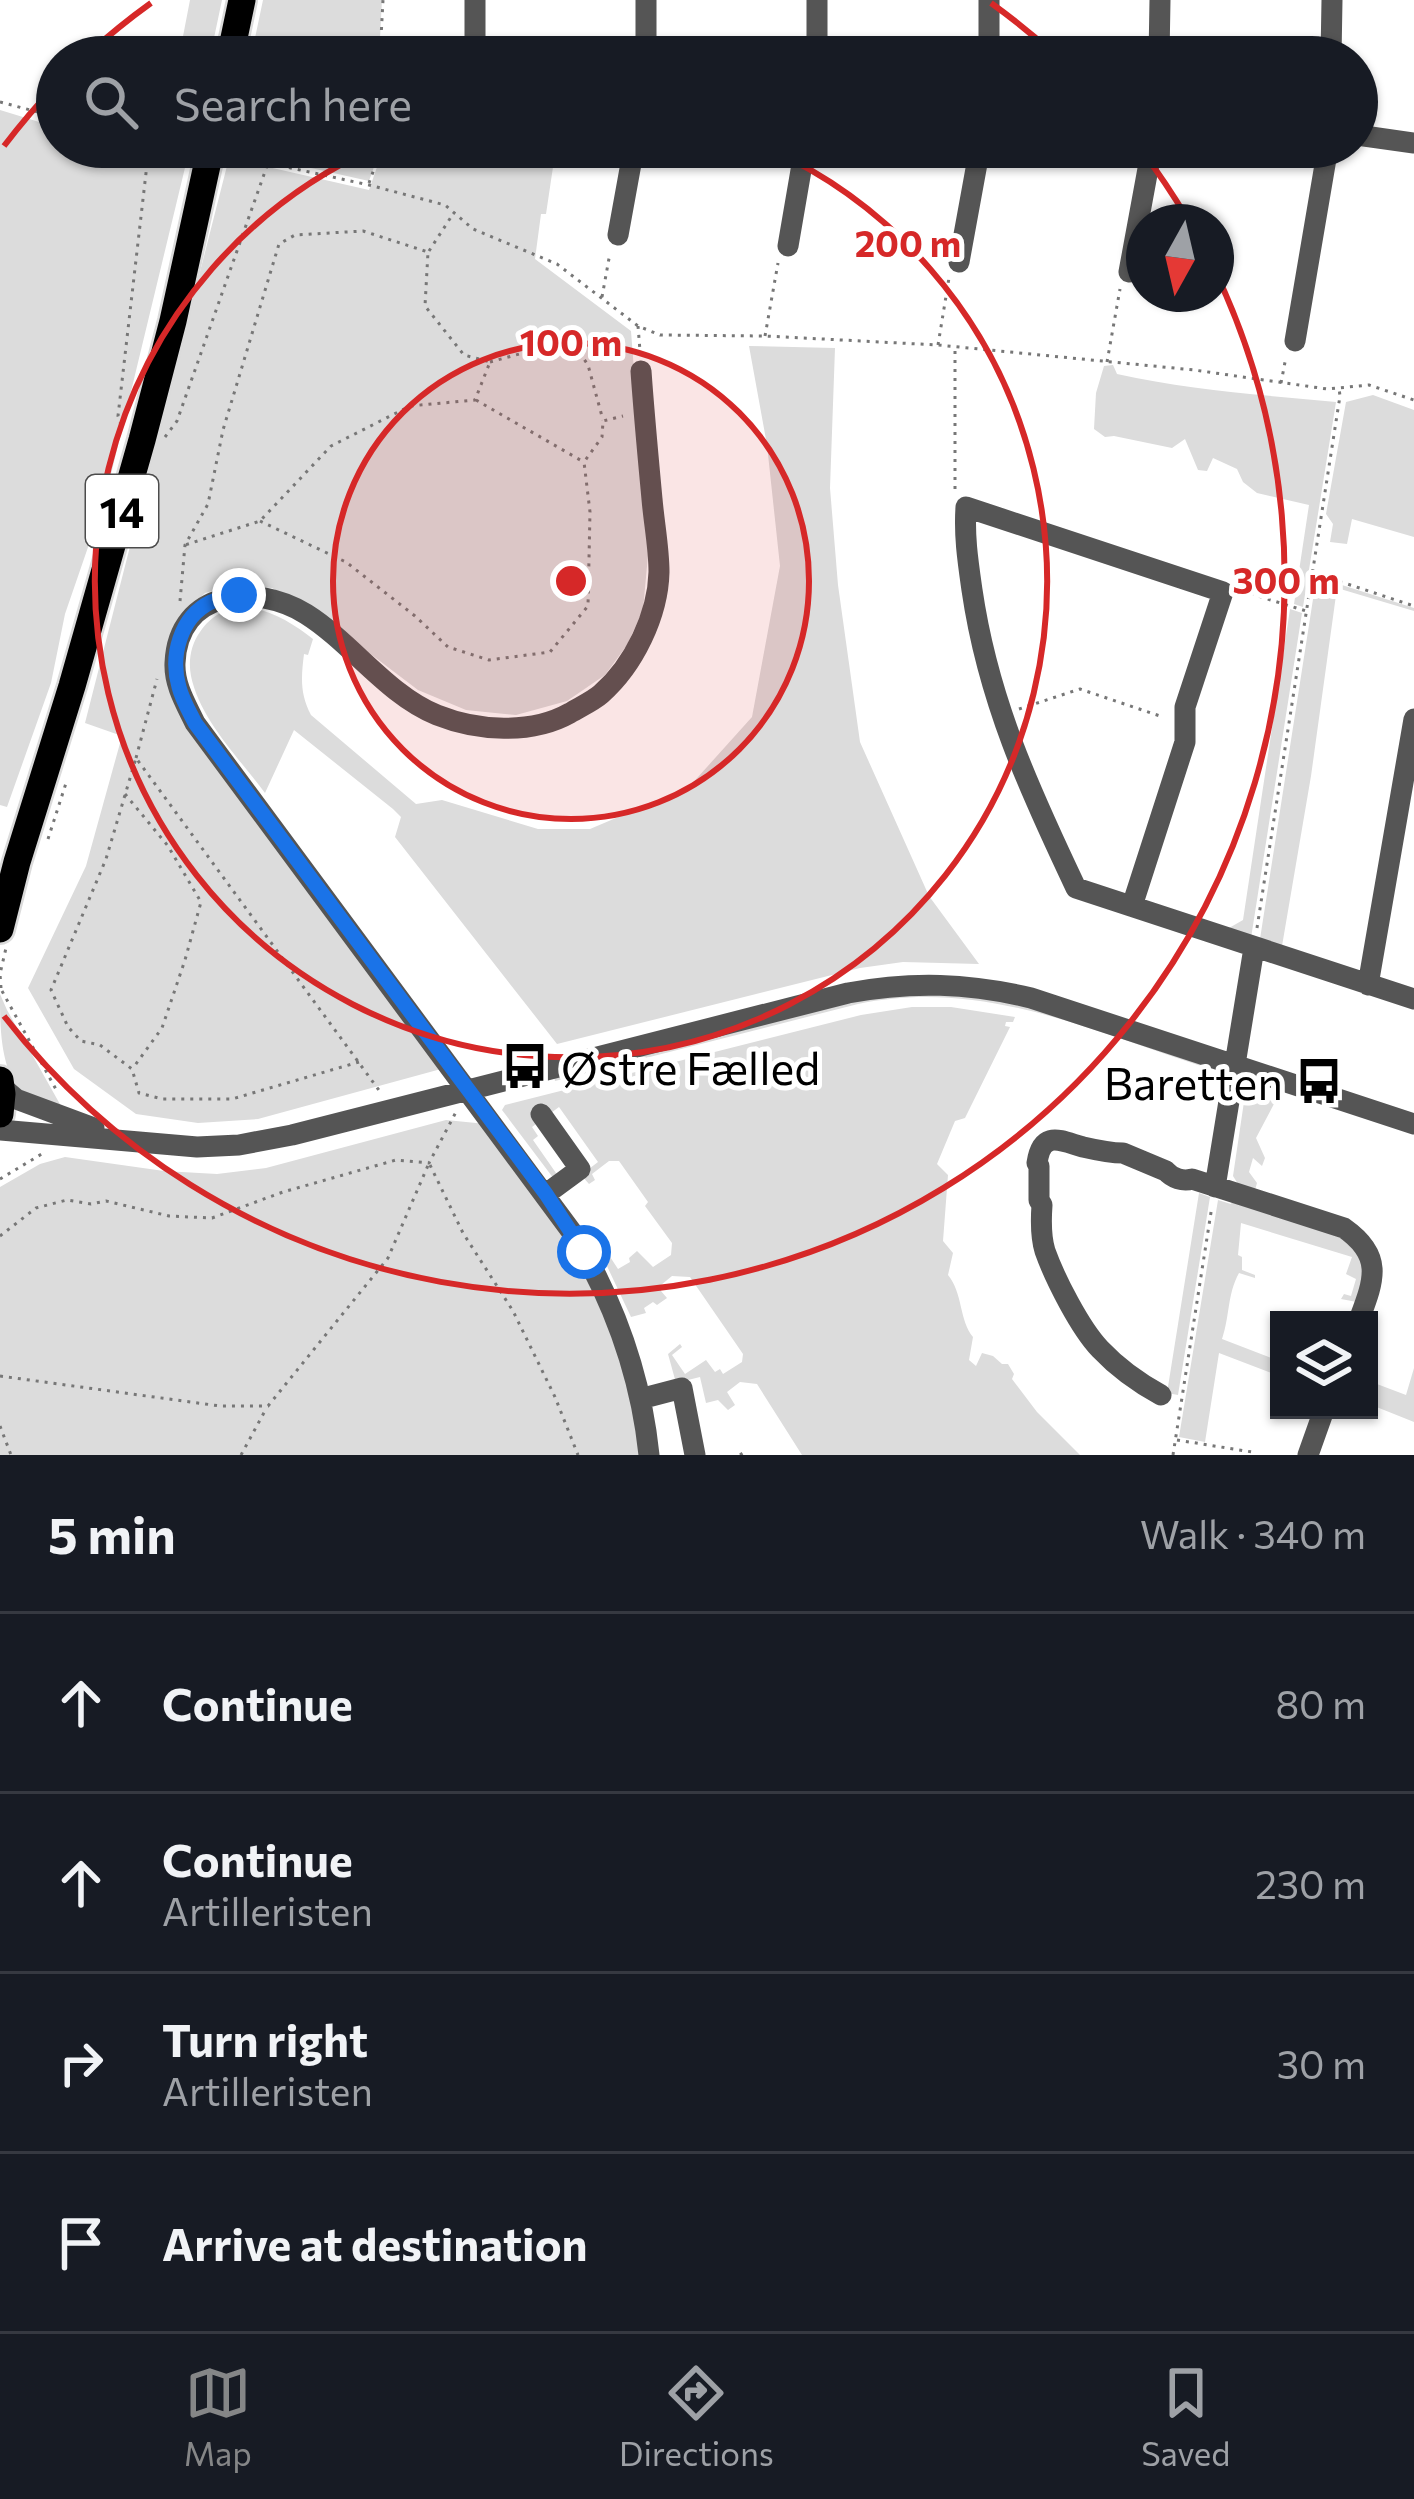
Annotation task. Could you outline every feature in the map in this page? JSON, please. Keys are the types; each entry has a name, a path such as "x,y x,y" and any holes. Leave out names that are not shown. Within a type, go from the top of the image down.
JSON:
{"main road":[{"path":"234,36 242,0"},
{"name":"14","path":"0,929 147,420 206,168"},
{"name":"14","path":"0,899 17,862"}],"street":[{"path":"475,0 475,36"},
{"path":"646,0 646,36"},
{"path":"817,0 817,36"},
{"path":"989,0 989,36"},
{"path":"1159,36 1160,0"},
{"path":"1331,36 1332,0"},
{"path":"1378,138 1414,142"},
{"path":"618,235 630,168"},
{"path":"788,246 802,168"},
{"path":"958,262 976,168"},
{"path":"1142,204 1148,168"},
{"path":"1295,340 1324,168"},
{"path":"641,371 659,575 649,624 629,661 601,694 560,718 518,728 474,726 434,714 400,693 306,614 264,596 239,595 211,602 190,618 178,641 175,665 179,690 195,723 463,1097 546,1194 574,1235 625,1345 649,1455"},
{"path":"1132,906 1185,742 1185,707 1223,592 966,507 964,532 976,615 1000,716 1025,782 1076,888 1414,999"},
{"path":"1368,985 1414,718"},
{"path":"1215,1187 1254,948"},
{"path":"0,1130 155,1145 239,1145 393,1108 463,1097 848,993 950,983 1031,998 1414,1124"},
{"path":"1,1094 122,1139"},
{"path":"541,1114 580,1169 546,1194"},
{"path":"1161,1395 1101,1350 1070,1304 1045,1248 1039,1152 1051,1140 1124,1154 1170,1175 1344,1228 1363,1241 1372,1262 1371,1287 1362,1311"},
{"path":"640,1399 682,1388 694,1455"},
{"path":"1308,1455 1321,1419"}],"path":[{"path":"381,36 383,0"},
{"path":"0,102 36,111"},
{"path":"123,429 118,416 147,168"},
{"path":"152,440 165,438 177,421 266,168"},
{"path":"292,168 445,205 473,229 557,264 638,326 660,334 938,345 1194,370 1327,389 1370,385 1414,400"},
{"path":"369,184 375,168"},
{"path":"260,521 346,562 448,646 489,660 550,652 588,606 590,512 584,462 602,437 603,421 588,365 571,340 490,362 464,355 425,306 428,252 454,213"},
{"path":"181,598 185,545 208,504 223,430 279,244 295,235 363,231 428,252"},
{"path":"602,297 611,246 618,235"},
{"path":"765,336 779,256 788,246"},
{"path":"938,345 950,271 958,262"},
{"path":"1108,362 1126,277"},
{"path":"638,326 641,371"},
{"path":"1280,384 1287,349 1295,340"},
{"path":"955,347 955,493 966,507"},
{"path":"475,400 490,362"},
{"path":"1254,948 1339,388"},
{"path":"185,545 260,521 331,446 410,406 475,400 584,462"},
{"path":"603,421 644,411"},
{"path":"1312,573 1414,606"},
{"path":"1223,592 1234,589 1306,611"},
{"path":"160,664 106,860 51,990 68,1027 81,1041 100,1045 132,1069 140,1093 162,1100 232,1100 358,1062"},
{"path":"1000,716 1080,688 1185,724"},
{"path":"136,758 393,1108"},
{"path":"125,794 168,846 201,902 162,1028 132,1069"},
{"path":"0,988 65,1105"},
{"path":"444,1110 463,1097"},
{"path":"241,1455 268,1406 388,1258 463,1097"},
{"path":"0,1179 56,1146"},
{"path":"0,1236 36,1208 67,1200 106,1201 169,1216 212,1218 396,1160 429,1163"},
{"path":"429,1163 463,1233 512,1311 578,1455"},
{"path":"1173,1455 1215,1187"},
{"path":"0,1376 220,1406 268,1406"},
{"path":"0,1426 11,1455"},
{"path":"1176,1439 1251,1455"},
{"path":"740,1455 747,1450"}],"shaded area":[{"path":"190,0 222,0 214,36 183,36"},
{"path":"263,0 382,0 380,36 255,36"},
{"path":"0,110 36,121 36,168 185,168 106,495 65,614 51,683 7,807 0,805"},
{"path":"226,168 273,168 369,190 377,168 553,168 535,259 631,331 648,555 643,610 627,645 605,675 567,701 516,715 466,710 418,690 318,614 272,588 236,584 205,593 180,618 172,695 441,1069 258,1119 198,1123 136,1114 74,1069 28,988 86,866 122,736 85,723"},
{"path":"311,168 374,168 369,181"},
{"path":"749,346 835,348 830,488 860,742 929,896 979,964 903,962 860,968 557,1044 395,837 401,817 393,809 294,730 265,793 203,708 191,676 192,647 212,618 226,610 256,609 300,629 313,639 308,655 304,654 302,678 311,715 416,804 442,800 538,829 590,829 689,787 752,717 780,566 767,445"},
{"path":"1113,365 1117,374 1171,384 1336,402 1303,607 1294,604 1309,505 1257,493 1243,482 1237,469 1213,458 1207,471 1198,470 1185,439 1172,448 1105,437 1094,429 1096,393 1104,366"},
{"path":"1373,395 1414,410 1414,537 1352,519 1347,544 1330,542 1333,524 1326,514 1346,402"},
{"path":"1316,580 1414,611 1337,588 1282,946 1260,939"},
{"path":"1290,609 1302,613 1251,938 1229,928 1243,920"},
{"path":"952,993 1025,1005 1205,1063 1204,1067 1034,1012 948,998 903,998 858,1004 555,1081 554,1077 877,996"},
{"path":"0,994 61,1106 24,1095 10,1074 3,1048"},
{"path":"951,1007 1015,1017 1006,1022 1010,1027 965,1118 955,1121 937,1164 948,1175 943,1241 953,1253 948,1275 973,1337 969,1360 976,1366 982,1353 1008,1364 1012,1379 1037,1412 1080,1455 802,1455 757,1384 740,1382 727,1392 735,1405 728,1410 718,1400 706,1403 700,1377 676,1383 668,1354 680,1344 672,1355 685,1374 706,1360 723,1374 742,1362 743,1354 690,1277 672,1276 661,1285 667,1298 631,1317 598,1247 603,1246 618,1269 637,1251 653,1267 671,1255 672,1243 645,1206 648,1202 619,1161 609,1161 592,1174 595,1180 589,1184 581,1175 598,1162 559,1107 532,1127 538,1136 533,1140 556,1173 554,1179 502,1110 505,1105 861,1015"},
{"path":"1245,1095 1275,1102 1256,1138 1265,1158 1262,1166 1253,1158 1249,1172 1257,1183 1255,1190 1238,1184 1233,1176"},
{"path":"446,1120 486,1124 574,1248 624,1363 641,1455 0,1455 0,1187 40,1164 65,1157 217,1174 266,1168"},
{"path":"1199,1193 1210,1197 1178,1395 1167,1393"},
{"path":"1218,1200 1231,1204 1233,1200 1339,1234 1356,1249 1363,1264 1357,1302 1341,1299 1344,1294 1351,1296 1356,1279 1346,1274 1352,1257 1241,1223 1238,1255 1242,1270 1255,1278 1239,1273 1222,1339 1270,1358 1270,1373 1219,1353 1205,1442 1179,1437"},
{"path":"1414,1368 1414,1422 1378,1408 1378,1384 1406,1395"}],"place":[{"name":"Østre Fælled","path":"525,1066"},
{"name":"Baretten","path":"1319,1081"}],"route":[{"path":"239,595 211,602 190,618 178,641 179,690 195,723 546,1194 584,1252"}]}
